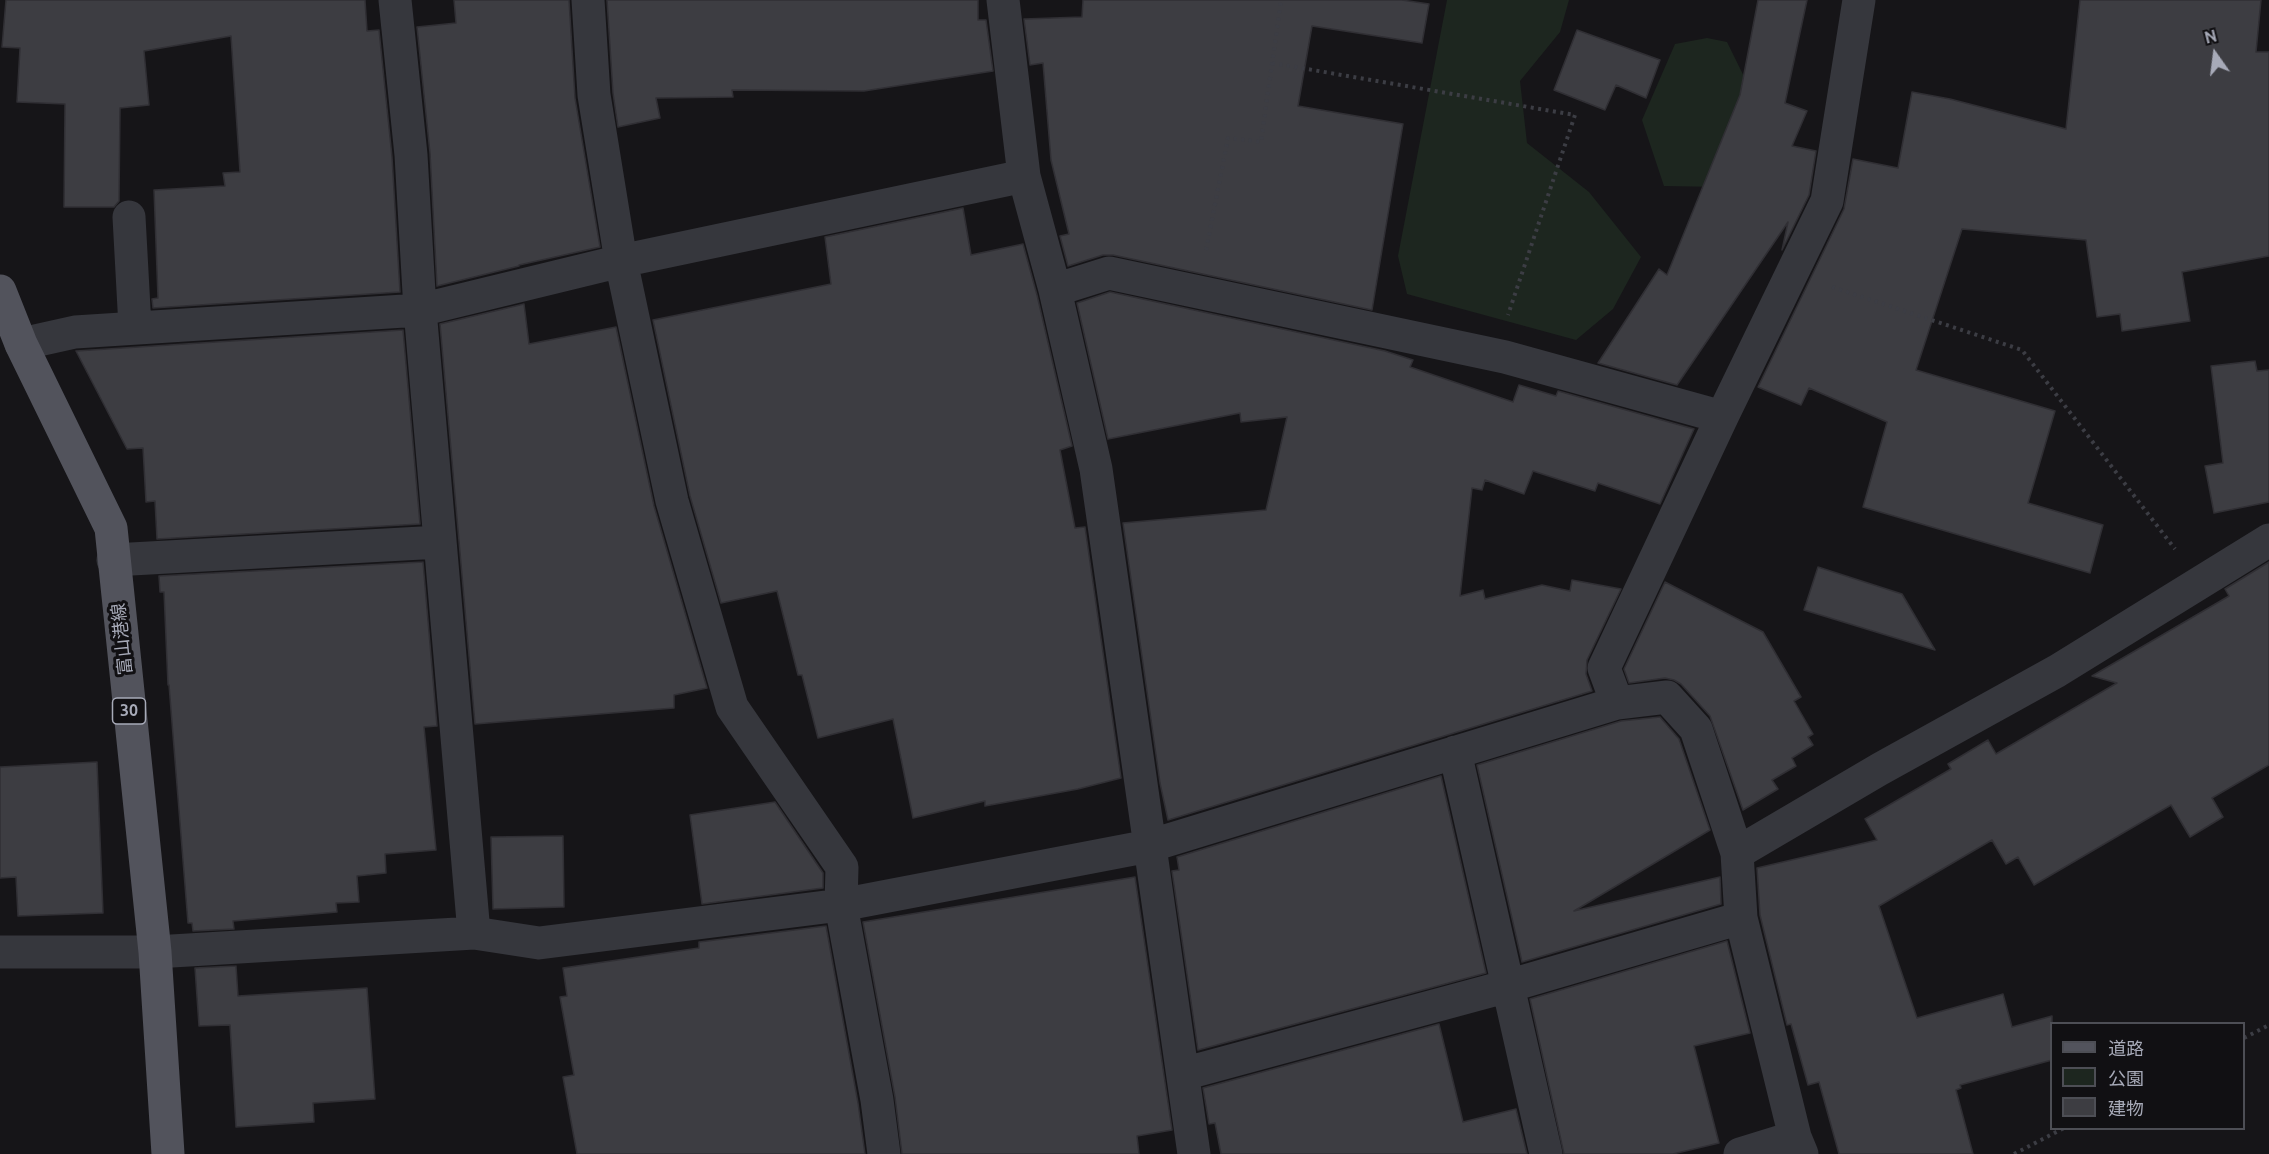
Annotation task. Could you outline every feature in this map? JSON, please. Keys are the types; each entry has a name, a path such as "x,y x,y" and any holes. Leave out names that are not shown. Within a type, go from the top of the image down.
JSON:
{"main road":[{"name":"富山港線","path":"0,291 12,331 111,528 155,952 168,1154"}],"street":[{"path":"395,0 411,154 420,310 474,933"},
{"path":"588,0 594,95 621,261 672,501 732,707 842,867 842,904 877,1100 884,1154"},
{"path":"1003,0 1024,176 1055,290 1096,469 1194,1154"},
{"path":"1617,703 1604,668 1827,201 1859,0"},
{"path":"12,331 75,332 420,310 621,261 1024,176"},
{"path":"129,217 135,327"},
{"path":"1055,290 1108,273 1494,355 1722,417"},
{"path":"1737,853 1880,769 2057,671 2269,540"},
{"path":"113,560 440,542"},
{"path":"0,952 155,952 474,933 539,943 842,904 1149,846 1617,703 1666,697 1696,729 1737,853 1741,918 1799,1146 1740,1154"},
{"path":"1455,752 1546,1154"},
{"path":"1183,1074 1508,986 1741,918"}],"path":[{"path":"1198,291 1228,138 1261,142 1281,0"},
{"path":"1272,63 1575,115 1494,355"},
{"path":"1792,273 2022,350 2200,583"},
{"path":"2245,1037 2269,1025"},
{"path":"2014,1154 2060,1130"}],"green space":[{"path":"1447,0 1569,0 1560,32 1520,81 1527,143 1589,192 1641,257 1613,309 1576,340 1407,294 1398,256"},
{"path":"1707,38 1727,42 1760,109 1723,187 1664,186 1642,120 1675,44"}],"building":[{"path":"6,0 365,0 367,31 379,30 392,157 400,292 153,308 152,299 158,298 154,190 225,186 223,173 240,172 231,36 144,51 149,105 120,108 119,201 114,207 64,207 65,104 17,102 20,48 2,47"},
{"path":"454,0 569,0 575,98 600,247 437,286 430,153 417,27 456,23"},
{"path":"607,0 978,0 978,20 986,20 993,71 864,91 732,90 733,97 656,98 660,118 618,127 613,93"},
{"path":"1083,0 1402,0 1429,4 1422,43 1312,26 1298,106 1403,124 1372,310 1113,255 1103,255 1068,266 1060,236 1069,234 1051,160 1043,63 1030,65 1024,19 1082,17"},
{"path":"1758,0 1807,0 1785,103 1807,111 1792,146 1816,151 1809,195 1782,250 1788,222 1677,385 1598,363 1659,269 1667,275 1740,95"},
{"path":"2080,0 2261,0 2256,52 2269,52 2269,256 2182,272 2190,321 2122,331 2120,314 2097,317 2086,240 1962,229 1916,370 2055,411 2028,503 2103,525 2090,573 1863,507 1887,422 1809,388 1801,405 1758,387 1844,209 1853,159 1898,168 1912,92 1950,99 2066,129"},
{"path":"1577,30 1660,60 1646,98 1616,85 1605,110 1554,90"},
{"path":"963,208 971,255 1023,244 1072,446 1060,450 1075,528 1085,527 1121,778 1078,789 985,806 985,801 913,818 893,719 818,738 802,675 798,675 777,591 721,603 690,496 653,320 831,284 825,237"},
{"path":"1110,292 1385,351 1413,360 1410,367 1513,402 1519,385 1556,396 1558,391 1694,429 1660,504 1598,483 1595,491 1533,471 1524,494 1485,480 1482,490 1472,488 1460,596 1483,590 1485,599 1542,585 1570,591 1572,580 1621,589 1587,660 1586,674 1592,691 1168,820 1160,783 1123,523 1266,510 1287,417 1241,422 1240,413 1108,439 1077,303"},
{"path":"524,304 529,344 616,327 654,506 707,688 674,695 674,708 475,724 440,324"},
{"path":"403,330 420,524 157,539 155,501 146,502 143,448 127,449 76,351"},
{"path":"2255,361 2257,371 2269,370 2269,502 2214,513 2205,466 2223,463 2211,366"},
{"path":"423,562 437,726 424,727 436,850 385,854 386,873 357,876 359,902 336,903 337,912 233,921 234,929 193,931 192,923 188,923 168,685 164,592 160,592 159,576"},
{"path":"2269,562 2269,765 2212,798 2223,817 2190,837 2171,805 2034,885 2018,857 2006,864 1992,840 1879,906 1917,1018 2003,994 2012,1027 2052,1016 2050,1061 1960,1085 1961,1088 1956,1090 1973,1154 1839,1154 1819,1082 1808,1085 1791,1024 1787,1025 1760,915 1757,868 1877,840 1865,819 1951,769 1948,764 1988,740 1996,754 2117,683 2092,676 2229,596 2225,589"},
{"path":"1818,567 1902,594 1935,650 1804,610"},
{"path":"1665,582 1763,632 1801,697 1794,701 1813,734 1808,737 1813,745 1792,758 1796,766 1772,780 1778,789 1743,810 1710,716 1681,684 1674,680 1665,678 1629,683 1624,669"},
{"path":"1660,717 1679,739 1710,830 1574,911 1720,877 1721,904 1522,962 1477,765 1621,721"},
{"path":"97,762 103,913 18,916 16,877 0,878 0,767"},
{"path":"1441,776 1486,973 1198,1050 1172,871 1179,870 1177,857"},
{"path":"775,802 823,873 823,888 702,904 690,815"},
{"path":"563,836 564,907 493,909 491,837"},
{"path":"1135,877 1172,1130 1137,1136 1139,1154 902,1154 895,1097 863,922"},
{"path":"826,926 865,1154 577,1154 563,1077 574,1075 560,997 567,996 563,968 699,948 699,942"},
{"path":"1727,941 1750,1033 1694,1046 1719,1143 1673,1154 1564,1154 1530,999"},
{"path":"236,966 238,996 367,988 375,1099 313,1103 314,1122 236,1127 230,1025 199,1026 195,968"},
{"path":"1439,1024 1463,1122 1516,1109 1527,1154 1221,1154 1215,1123 1209,1124 1203,1088"}]}
